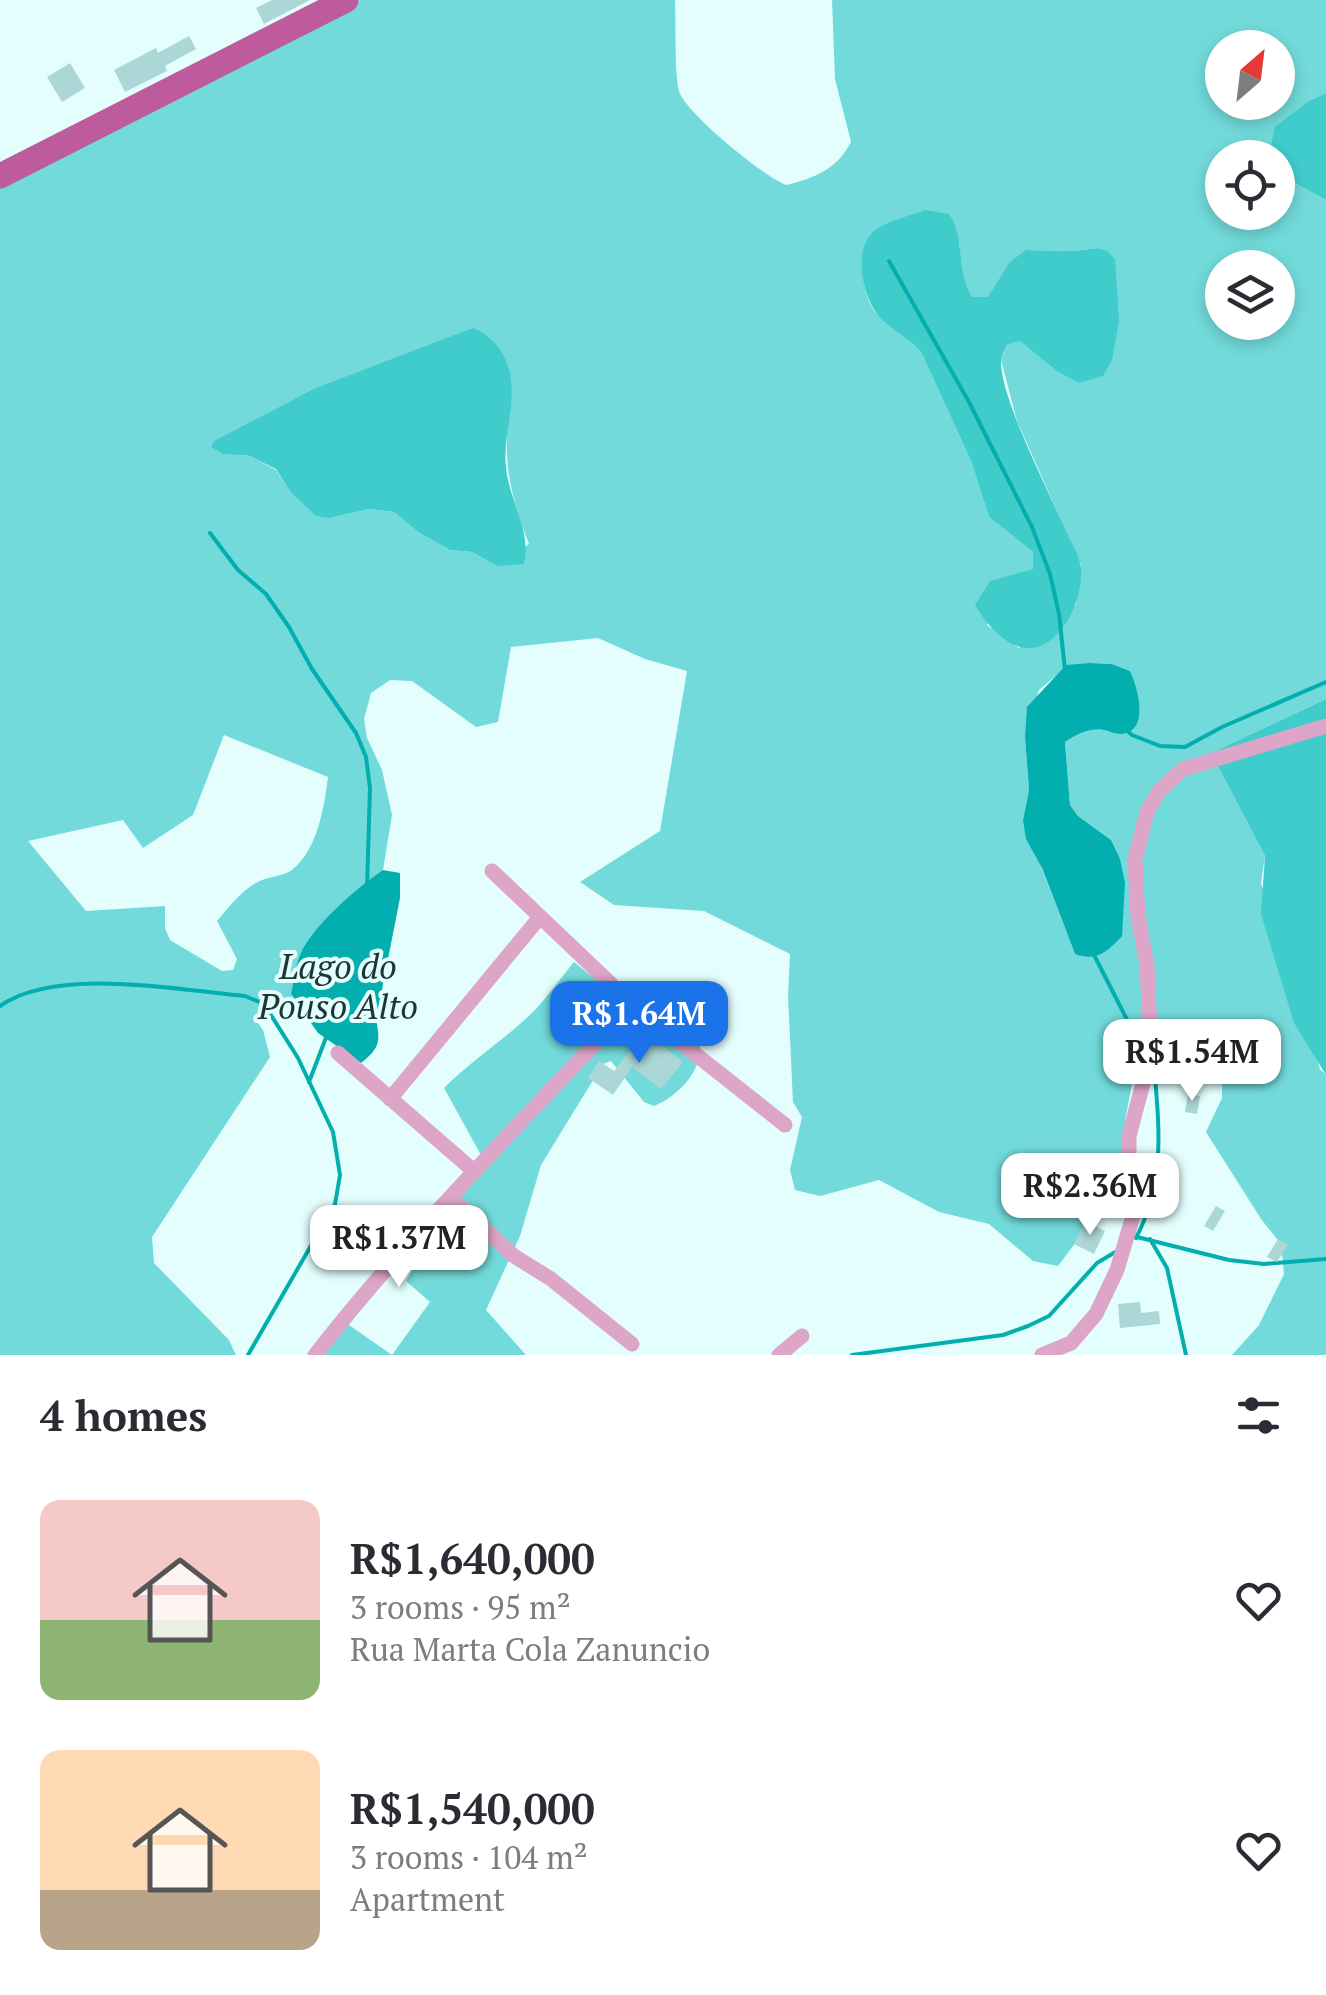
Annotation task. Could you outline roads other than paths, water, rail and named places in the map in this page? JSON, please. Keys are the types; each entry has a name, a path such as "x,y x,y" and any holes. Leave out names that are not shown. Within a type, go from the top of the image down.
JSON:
{"main road":[{"path":"0,176 346,0"}],"street":[{"path":"1042,1355 1071,1343 1096,1314 1117,1270 1136,1206 1129,1176 1129,1136 1143,1083 1150,1029 1135,858 1146,812 1159,791 1183,769 1326,726"},
{"path":"492,871 632,1004 786,1125"},
{"path":"390,1098 540,917"},
{"path":"315,1355 451,1198 632,1004"},
{"path":"338,1053 475,1172"},
{"path":"451,1198 514,1256 551,1279 632,1344"},
{"path":"779,1355 802,1336"}],"water":[{"path":"1112,664 1130,671 1140,708 1136,726 1130,732 1093,730 1065,742 1070,805 1078,816 1111,840 1125,883 1122,936 1107,950 1090,957 1075,954 1042,868 1026,839 1023,820 1029,790 1027,707 1066,665"},
{"name":"Lago do Pouso Alto","path":"383,870 400,873 400,898 376,1020 377,1044 361,1063 318,1033 291,994 300,955 314,932"}],"waterway":[{"path":"889,261 969,402 1032,527 1050,574 1065,670"},
{"path":"210,533 238,570 266,594 356,733 366,757 370,788 367,887"},
{"path":"1125,729 1160,746 1185,747 1326,682"},
{"path":"1093,953 1141,1047"},
{"path":"0,1006 24,994 84,984 153,986 245,996 264,1004 298,1058 333,1132 340,1175 335,1204 248,1355"},
{"path":"309,1082 327,1035"},
{"path":"1136,1238 1156,1174 1154,1064"},
{"path":"1137,1237 1229,1260 1264,1264 1326,1259"},
{"path":"1150,1239 1167,1268 1186,1355"},
{"path":"852,1355 1003,1335 1028,1326 1049,1316 1097,1263 1117,1251"}]}
